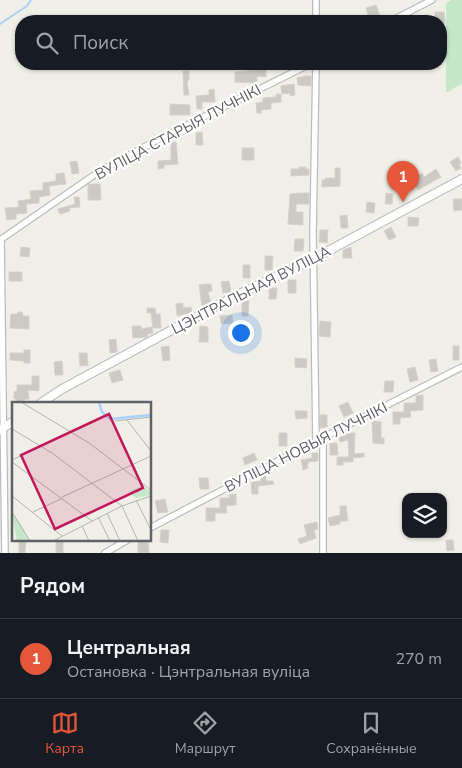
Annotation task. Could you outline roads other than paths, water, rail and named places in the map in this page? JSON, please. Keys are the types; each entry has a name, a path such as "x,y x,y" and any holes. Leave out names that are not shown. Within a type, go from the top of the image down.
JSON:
{"main road":[{"name":"ЦЭНТРАЛЬНАЯ ВУЛІЦА","path":"42,402 62,389 237,295 315,258 462,179"}],"street":[{"path":"316,0 316,15"},
{"path":"403,15 432,0"},
{"name":"ВУЛІЦА СТАРЫЯ ЛУЧНІКІ","path":"1,240 100,171 159,139 298,70"},
{"path":"316,70 313,233 315,258 314,390 316,441"},
{"path":"1,240 5,553"},
{"name":"ВУЛІЦА НОВЫЯ ЛУЧНІКІ","path":"151,527 316,441 462,368"},
{"path":"322,438 323,553"},
{"path":"105,553 128,540"}],"waterway":[{"path":"0,24 27,6 31,0"}],"place":[{"name":"Центральная","path":"403,202"}]}
